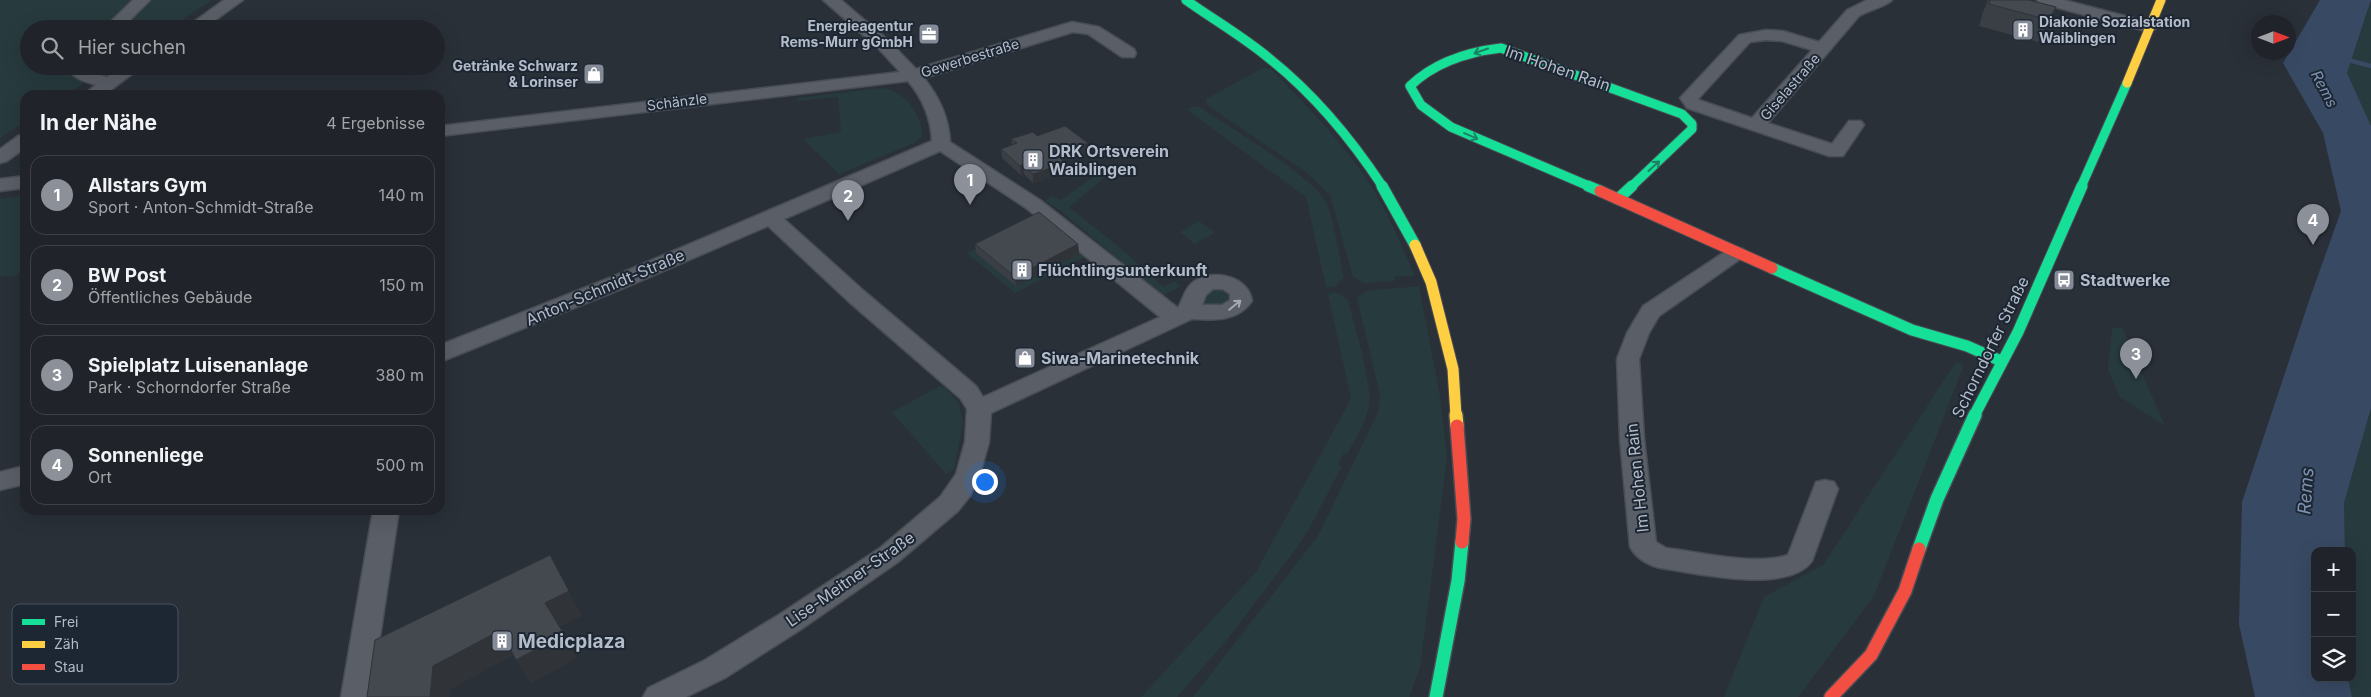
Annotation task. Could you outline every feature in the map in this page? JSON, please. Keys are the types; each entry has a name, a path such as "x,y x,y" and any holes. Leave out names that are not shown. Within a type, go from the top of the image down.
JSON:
{"street":[{"path":"121,20 142,0"},
{"path":"205,20 235,0"},
{"name":"Gewerbestraße","path":"831,0 885,46 915,75 1072,27 1094,30 1128,53"},
{"path":"1186,0 1270,58 1328,114 1378,178 1403,218 1430,282 1453,369 1464,518 1458,581 1436,697"},
{"name":"Giselastraße","path":"1756,125 1853,13 1864,6 1884,0"},
{"path":"2045,0 2150,27"},
{"name":"Schorndorfer Straße","path":"1831,697 1871,655 1905,591 1937,499 1967,430 2018,332 2161,0"},
{"name":"Giselastraße","path":"1823,48 1783,36 1746,38 1690,98 1693,104 1836,152 1855,125"},
{"name":"Im Hohen Rain","path":"1618,199 1692,129 1692,124 1682,114 1501,48 1487,48 1439,67 1412,82 1410,86 1416,100 1436,118 1912,330 1967,346 2002,361"},
{"path":"84,75 110,83"},
{"path":"100,90 122,75"},
{"path":"770,217 856,296 968,392 979,409 1182,315 988,171 941,144 942,134 940,125 915,75"},
{"name":"Schänzle","path":"445,130 915,75"},
{"path":"0,157 20,143"},
{"name":"Anton-Schmidt-Straße","path":"445,352 537,317 941,144"},
{"path":"0,185 20,183"},
{"name":"Im Hohen Rain","path":"1736,253 1651,310 1638,333 1628,359 1632,439 1643,546 1660,558 1751,569 1779,568 1797,562 1803,554 1825,489"},
{"name":"Lise-Meitner-Straße","path":"658,697 715,669 782,627 889,555 919,531 949,504 961,489 975,454 980,423 979,409"},
{"path":"0,481 20,476"},
{"path":"356,697 385,515"}],"green space":[{"path":"0,0 212,0 182,20 20,20 20,75 96,75 73,90 20,90 20,124 0,138"},
{"path":"2371,2 2371,126 2347,73"},
{"path":"1263,68 1271,69 1299,97 1338,141 1362,172 1385,210 1415,276 1396,276 1394,281 1364,283 1353,277 1330,195 1307,173 1207,105 1206,99"},
{"path":"882,88 890,89 897,93 910,104 919,120 922,136 914,143 839,174 803,139 841,132 838,97 797,101 797,98"},
{"path":"1192,107 1200,107 1268,152 1317,190 1329,208 1344,277 1334,287 1326,287 1306,197 1187,110"},
{"path":"1108,166 1115,169 1069,207 1124,251 1163,287 1174,281 1181,286 1162,296 1061,211 1045,201 1052,196 1061,200"},
{"path":"20,196 20,271 15,276 0,276 0,199"},
{"name":"Flüchtlingsunterkunft","path":"1043,215 1089,255 1015,293 967,253"},
{"path":"1199,221 1215,233 1194,244 1180,232"},
{"path":"1419,286 1440,396 1447,457 1420,668 1409,697 1193,697 1318,536 1378,412 1380,395 1357,298 1366,291"},
{"path":"1213,288 1227,289 1233,298 1225,304 1204,308 1198,302"},
{"path":"1336,292 1348,300 1368,382 1368,411 1360,430 1347,454 1344,453 1338,464 1342,466 1309,529 1226,641 1177,697 1141,697 1256,572 1351,399 1328,294"},
{"path":"2122,327 2165,426 2120,397 2108,370 2112,328"},
{"path":"1956,362 1964,365 1874,596 1798,697 1724,697 1764,597 1823,565"},
{"path":"942,385 959,403 963,424 954,469 946,474 892,412"},
{"path":"2371,408 2371,697 2352,697 2349,682 2356,682 2356,547 2345,547 2344,503"}],"water":[{"name":"Rems","path":"2320,0 2371,0 2347,73 2371,126 2371,408 2344,503 2345,547 2311,547 2311,682 2349,682 2352,697 2255,697 2239,624 2242,502 2341,211 2323,133 2283,63 2285,60 2296,60 2296,41"}],"building":[{"path":"1990,0 2029,0 2056,7 2049,20 1989,4"},
{"name":"DRK Ortsverein Waiblingen","path":"1065,126 1088,143 1056,154 1065,163 1033,174 1023,164 1020,166 1001,149 1017,143 1011,139 1033,132 1037,136"},
{"name":"Flüchtlingsunterkunft","path":"1039,212 1078,244 1015,277 975,244"},
{"path":"550,555 569,591 545,603 564,634 516,660 501,630 433,666 430,697 367,697 375,640"}],"waterway":[{"path":"2345,59 2371,66"}],"traffic: fast":[{"path":"1186,0 1271,59 1314,100 1353,144 1371,168 1402,219 1415,245"},
{"path":"1600,191 1451,127 1421,105 1410,86 1418,78 1440,65 1464,55 1501,48 1682,114 1692,124 1692,129 1618,199"},
{"path":"1919,549 1937,499 1967,430 2018,332 2127,83"},
{"path":"1772,268 1912,330 1967,346 2001,361"},
{"path":"1436,697 1458,581 1462,542"}],"traffic: slow":[{"path":"2127,83 2161,0"},
{"path":"1415,245 1431,282 1453,369 1457,426"}],"traffic: jam":[{"path":"1600,191 1772,268"},
{"path":"1457,426 1464,519 1462,542"},
{"path":"1831,697 1871,655 1905,591 1919,549"}],"place":[{"name":"Diakonie Sozialstation Waiblingen","path":"2023,30"},
{"name":"Energieagentur Rems-Murr gGmbH","path":"929,34"},
{"name":"Getränke Schwarz & Lorinser","path":"594,74"},
{"name":"DRK Ortsverein Waiblingen","path":"1033,160"},
{"name":"Allstars Gym","path":"970,205"},
{"name":"BW Post","path":"848,221"},
{"name":"Sonnenliege","path":"2313,245"},
{"name":"Flüchtlingsunterkunft","path":"1022,270"},
{"name":"Stadtwerke","path":"2064,280"},
{"name":"Siwa-Marinetechnik","path":"1025,358"},
{"name":"Spielplatz Luisenanlage","path":"2136,379"},
{"name":"Medicplaza","path":"502,641"}]}
